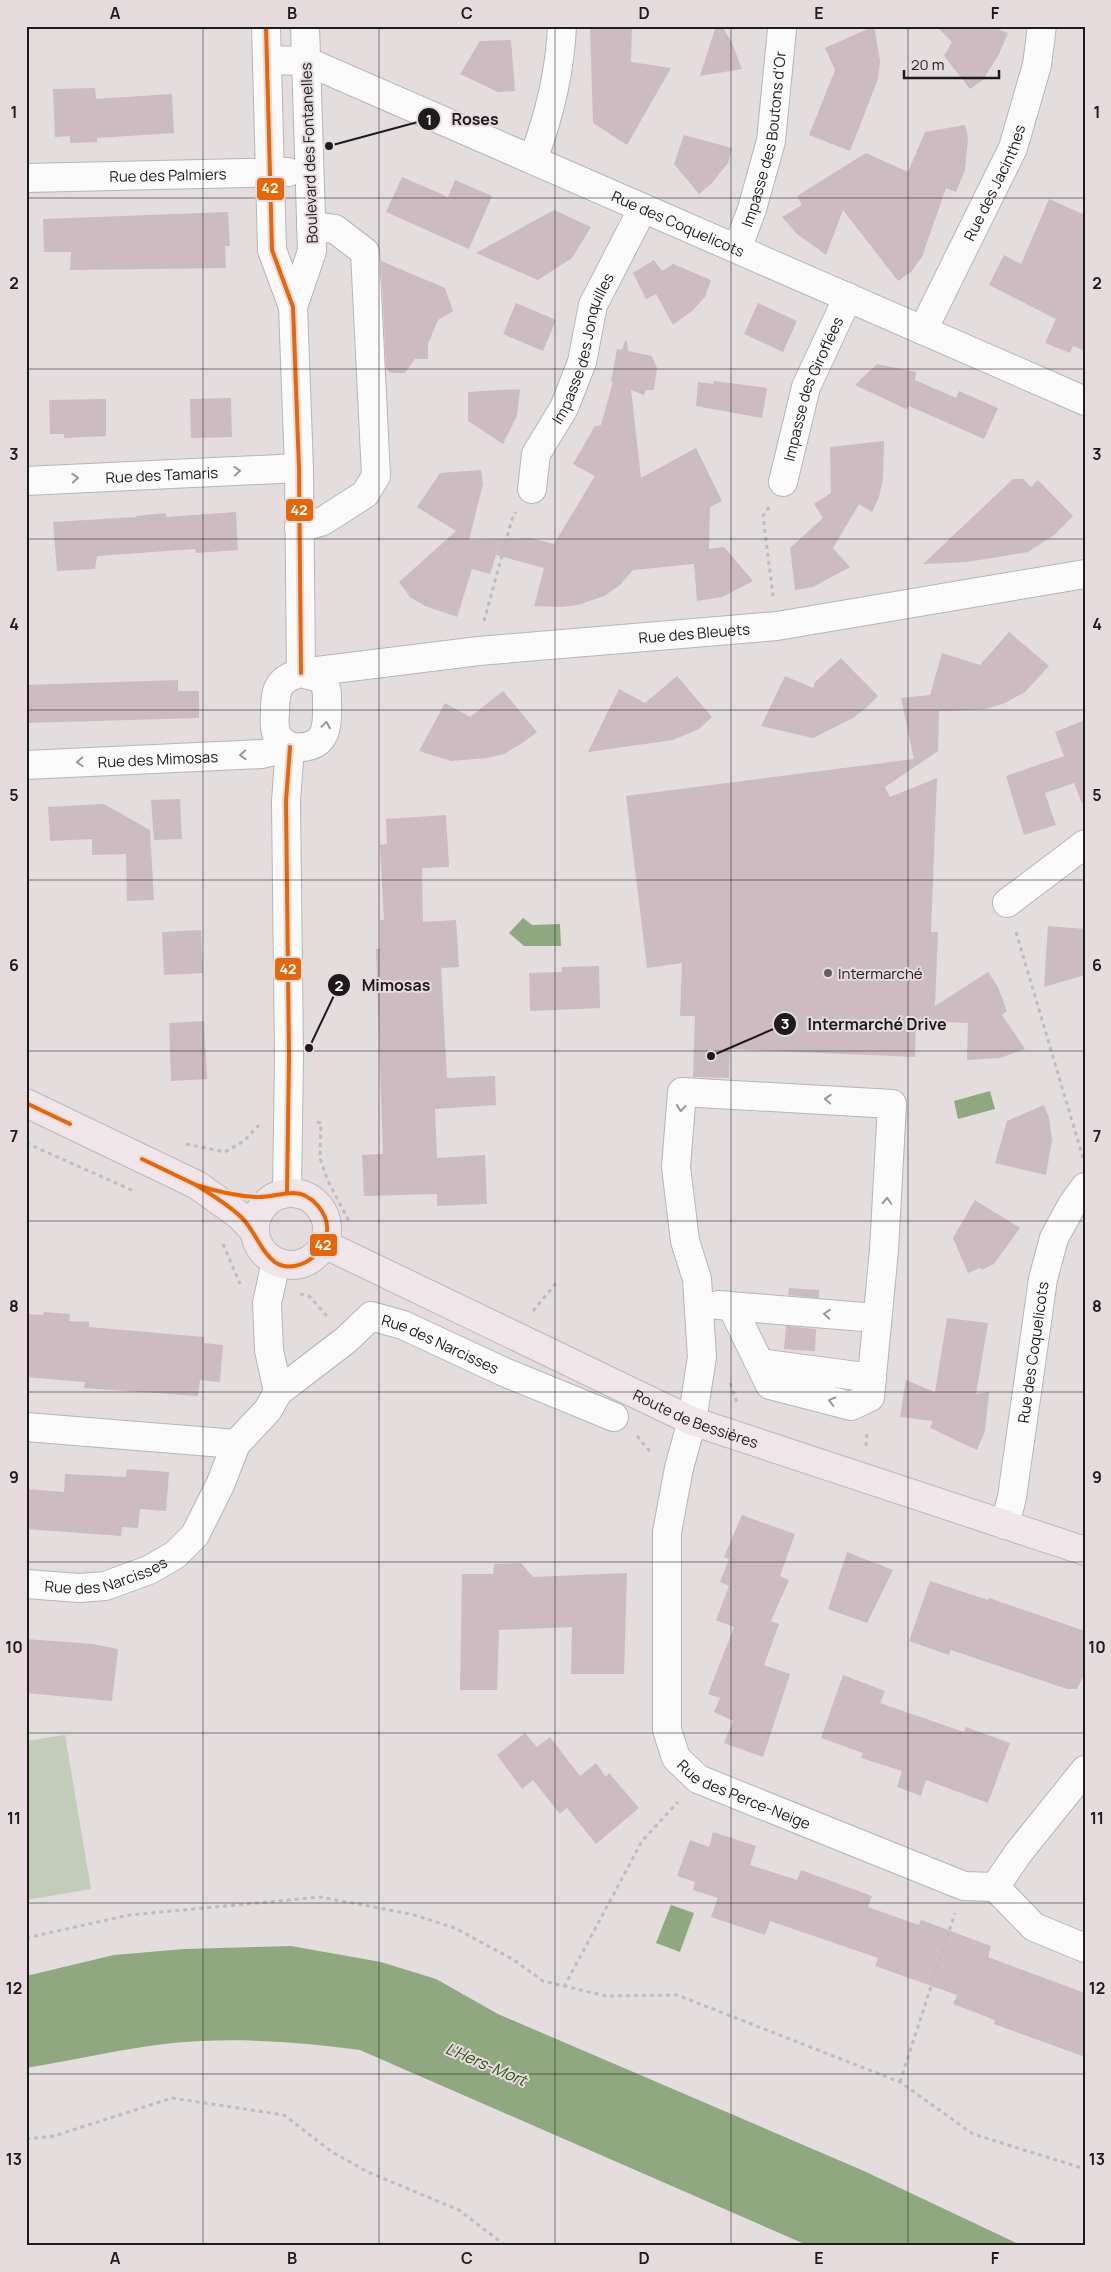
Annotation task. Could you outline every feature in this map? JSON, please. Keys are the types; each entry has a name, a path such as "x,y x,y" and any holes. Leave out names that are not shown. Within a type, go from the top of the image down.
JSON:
{"main road":[{"path":"26,1103 196,1185 239,1216 254,1231 261,1250 276,1262 290,1266 304,1264 316,1256 324,1244 328,1229 325,1214 316,1202 302,1194 246,1195 196,1185"},
{"path":"254,1231 259,1212 280,1195"},
{"name":"Route de Bessières","path":"324,1244 692,1421 1085,1551"}],"street":[{"name":"Boulevard des Fontanelles","path":"266,26 272,250 293,307 299,468 301,673"},
{"name":"Boulevard des Fontanelles","path":"293,307 312,251 305,26"},
{"path":"533,160 547,120 561,48 562,26"},
{"name":"Rue des Jacinthes","path":"923,330 1013,148 1037,65 1042,26"},
{"name":"Impasse des Boutons d'Or","path":"737,249 752,209 771,141 782,29"},
{"name":"Rue des Coquelicots","path":"267,60 306,61 1085,401"},
{"name":"Rue des Palmiers","path":"26,178 310,172"},
{"name":"Impasse des Jonquilles","path":"532,489 536,454 568,399 582,362 594,305 643,208"},
{"path":"299,528 323,521 365,494 376,476 365,252 335,229 311,226"},
{"name":"Impasse des Giroflées","path":"782,482 806,387 848,297"},
{"name":"Rue des Tamaris","path":"26,481 299,468"},
{"name":"Rue des Bleuets","path":"301,673 479,651 777,626 1085,574"},
{"path":"301,673 321,679 327,687 328,726 322,738 312,746 290,747 279,739 274,729 275,694 282,682 289,676 301,673"},
{"path":"280,1195 289,1122 286,801 290,747"},
{"name":"Rue des Mimosas","path":"26,765 262,754 290,747"},
{"path":"1007,903 1085,844"},
{"name":"Rue des Perce-Neige","path":"876,1318 884,1250 892,1104 682,1092 676,1167 685,1242 697,1279 702,1358 692,1421 679,1468 667,1532 667,1730 676,1758 698,1780 964,1886 995,1887"},
{"name":"Rue des Coquelicots","path":"1005,1525 1012,1497 1043,1279 1054,1238 1072,1205 1085,1187"},
{"path":"276,1262 267,1313 270,1350 278,1392"},
{"path":"698,1304 876,1318 871,1387 760,1363 732,1307"},
{"name":"Rue des Narcisses","path":"26,1584 79,1588 105,1586 150,1570 175,1556 195,1535 220,1486 236,1444 268,1410 278,1392 346,1340 371,1316 403,1325 536,1385 614,1417"},
{"path":"26,1426 236,1444"},
{"path":"1085,1770 1019,1852 995,1887 1034,1927 1085,1948"}],"path":[{"path":"777,626 763,516 782,482"},
{"path":"479,651 481,631 512,519 532,489"},
{"path":"1007,903 1085,1161"},
{"path":"181,1143 225,1152 244,1141 256,1125 321,1122 320,1158 327,1179 354,1228"},
{"path":"26,1143 138,1193"},
{"path":"528,1317 556,1283"},
{"path":"863,1478 871,1387"},
{"path":"614,1417 629,1426 656,1459 679,1468"},
{"path":"564,1987 642,1841 698,1780"},
{"path":"900,2082 964,1886"},
{"path":"26,1938 129,1915 320,1897 411,1914 455,1928 514,1960 543,1981 606,1996 677,1996 900,2082 973,2134 1085,2169"},
{"path":"26,2139 54,2136 172,2098 284,2115 332,2152 368,2172 459,2210 506,2246"}],"shaded area":[{"path":"65,1735 91,1889 26,1900 26,1741"}],"water":[{"path":"523,918 532,925 560,924 561,946 524,946 509,933"},
{"path":"990,1091 995,1109 958,1119 954,1101"},
{"path":"671,1905 694,1913 680,1952 656,1943"},
{"name":"L'Hers-Mort","path":"291,1946 381,1962 436,1979 498,2014 864,2171 1023,2246 809,2246 360,2050 267,2041 196,2041 136,2048 26,2068 26,1976 114,1955 184,1949"}],"building":[{"path":"590,26 632,26 631,62 671,68 627,145 593,123"},
{"path":"716,26 722,26 732,43 742,69 700,76"},
{"path":"874,26 880,61 878,79 850,151 809,135 835,70 825,48"},
{"path":"936,26 990,26 1008,33 999,54 983,80 970,89 944,56 952,42"},
{"path":"511,40 515,91 498,92 460,74 480,41"},
{"path":"95,88 96,99 172,94 174,133 97,138 97,142 70,143 70,136 55,137 53,89"},
{"path":"965,125 968,138 965,170 956,192 946,188 922,257 911,272 898,281 843,210 826,255 797,234 782,217 802,205 797,196 866,153 908,172 925,132"},
{"path":"684,135 732,148 728,163 712,183 699,194 674,164"},
{"path":"402,177 448,197 455,180 492,196 469,249 386,212"},
{"path":"1049,199 1085,215 1085,351 1073,346 1070,353 1045,343 1056,319 989,285 1004,255 1021,264"},
{"path":"554,210 591,227 572,258 538,280 476,253"},
{"path":"228,212 230,246 225,246 226,268 70,270 71,252 44,252 43,219"},
{"path":"654,260 662,271 673,264 711,280 705,297 692,311 673,325 656,294 646,299 633,273"},
{"path":"381,261 445,288 453,311 438,320 428,344 428,359 415,359 405,373 391,373 386,368"},
{"path":"516,303 556,320 543,351 503,334"},
{"path":"758,303 797,321 783,352 744,334"},
{"path":"625,341 627,341 628,351 652,356 657,368 654,390 646,390 644,395 631,390 641,478 696,448 722,501 710,507 709,549 724,547 753,581 722,597 697,601 694,564 633,570 620,585 604,596 578,605 562,607 534,606 544,568 496,555 490,574 472,569 457,617 425,606 410,597 399,582 456,531 417,507 440,473 481,470 483,484 469,540 531,538 554,544 595,476 573,464 595,426 601,425 613,382 611,382 617,349 622,350"},
{"path":"877,364 916,372 915,380 956,398 959,391 998,408 984,439 909,406 906,409 855,385"},
{"path":"714,381 767,388 762,418 696,406 698,382 713,384"},
{"path":"520,389 517,416 503,444 468,421 468,392"},
{"path":"231,398 232,437 191,438 190,399"},
{"path":"106,399 106,436 64,438 64,434 50,434 49,400"},
{"path":"884,441 883,479 879,497 872,512 859,504 833,548 850,567 813,587 795,590 790,548 823,518 814,504 831,493 830,447"},
{"path":"1013,479 1023,479 1031,487 1038,480 1073,516 1054,535 1028,552 967,562 923,564"},
{"path":"236,512 238,550 196,553 195,549 97,556 95,569 57,571 53,522 136,517 166,513 166,517"},
{"path":"1009,632 1049,666 1025,692 1005,703 986,709 939,711 938,751 885,787 890,797 937,778 931,932 938,932 935,1006 988,972 998,987 1007,1011 1002,1015 1025,1049 1000,1058 967,1060 968,1023 916,1021 915,1057 730,1049 729,1078 693,1077 695,1016 680,1016 682,963 647,968 626,796 914,759 901,698 930,695 942,653 980,665"},
{"path":"841,658 878,696 867,707 853,718 813,738 761,726 785,676 813,688 815,682"},
{"path":"677,676 712,717 699,729 673,740 588,752 619,689 645,703"},
{"path":"178,680 178,691 199,691 199,718 26,723 26,685"},
{"path":"503,691 537,732 524,742 504,754 487,758 451,761 419,751 445,703 470,717"},
{"path":"1085,720 1085,804 1082,804 1074,783 1045,793 1056,825 1024,835 1006,776 1064,756 1055,732"},
{"path":"180,799 182,839 154,840 151,800"},
{"path":"104,804 150,830 154,900 127,901 126,854 92,855 92,839 50,841 48,807"},
{"path":"446,815 449,867 422,868 423,922 456,920 459,967 441,968 447,1078 495,1076 496,1105 435,1109 437,1158 485,1155 487,1204 437,1206 437,1194 364,1196 362,1155 383,1154 376,949 380,949 380,920 384,920 380,845 387,844 386,819"},
{"path":"1048,926 1085,929 1085,975 1044,987"},
{"path":"201,930 203,973 164,975 162,932"},
{"path":"599,966 600,1008 530,1011 529,973 562,972 562,967"},
{"path":"204,1021 207,1079 171,1081 169,1023"},
{"path":"1044,1105 1049,1118 1052,1140 1046,1175 995,1163 1007,1121"},
{"path":"975,1200 1020,1228 994,1264 982,1270 980,1268 968,1273 953,1238"},
{"path":"789,1288 819,1290 819,1298 788,1295"},
{"path":"44,1312 70,1314 69,1321 89,1322 89,1327 204,1337 204,1343 223,1345 220,1382 200,1380 198,1396 84,1388 85,1382 26,1377 26,1314 43,1315"},
{"path":"947,1318 988,1323 976,1394 989,1392 985,1431 977,1450 930,1428 933,1421 900,1417 906,1380 935,1392"},
{"path":"786,1326 816,1329 815,1351 784,1349"},
{"path":"127,1469 169,1472 166,1511 140,1509 138,1528 122,1527 121,1536 26,1529 26,1489 64,1492 65,1474 126,1477"},
{"path":"742,1515 795,1534 780,1576 789,1580 771,1621 779,1624 764,1665 790,1674 763,1757 724,1743 733,1721 714,1712 720,1698 708,1694 734,1627 716,1620 729,1586 720,1582 729,1559 724,1557"},
{"path":"847,1552 893,1570 867,1623 828,1609"},
{"path":"521,1563 533,1577 627,1573 624,1674 571,1674 572,1627 499,1630 497,1690 460,1690 462,1574 493,1574 494,1564"},
{"path":"930,1581 988,1600 989,1598 1085,1631 1085,1673 1077,1689 1067,1689 951,1650 949,1655 909,1641"},
{"path":"26,1639 93,1644 118,1649 112,1701 26,1693"},
{"path":"843,1675 885,1691 880,1703 964,1732 966,1727 1010,1743 988,1803 926,1780 921,1796 897,1787 902,1771 861,1758 863,1753 821,1738"},
{"path":"525,1733 537,1747 550,1737 580,1776 596,1763 606,1777 609,1773 639,1808 596,1844 567,1808 560,1814 533,1780 522,1789 497,1755"},
{"path":"713,1832 756,1846 750,1865 797,1880 801,1870 872,1896 868,1907 919,1925 921,1920 991,1946 988,1957 1085,1993 1085,2057 994,2024 995,2020 953,2004 957,1995 875,1966 878,1958 770,1921 765,1935 711,1917 718,1898 693,1890 695,1882 677,1876 690,1840 709,1847"}],"transit line":[{"name":"42","path":"266,26 272,250 293,307 299,468 301,673"},
{"name":"42","path":"287,1192 289,1057 286,801 290,747"},
{"name":"42","path":"26,1103 70,1124"},
{"name":"42","path":"142,1159 196,1185"},
{"name":"42","path":"142,1159 196,1185"},
{"name":"42","path":"196,1185 225,1193 248,1196 265,1197 293,1193 307,1197 318,1206 325,1218 327,1232 323,1246 314,1257 306,1262 293,1266 282,1266 266,1254 249,1226 237,1213 196,1185"}],"place":[{"name":"Roses","path":"329,146"},
{"name":"Intermarché","path":"828,973"},
{"name":"Mimosas","path":"309,1048"},
{"name":"Intermarché Drive","path":"711,1056"}]}
